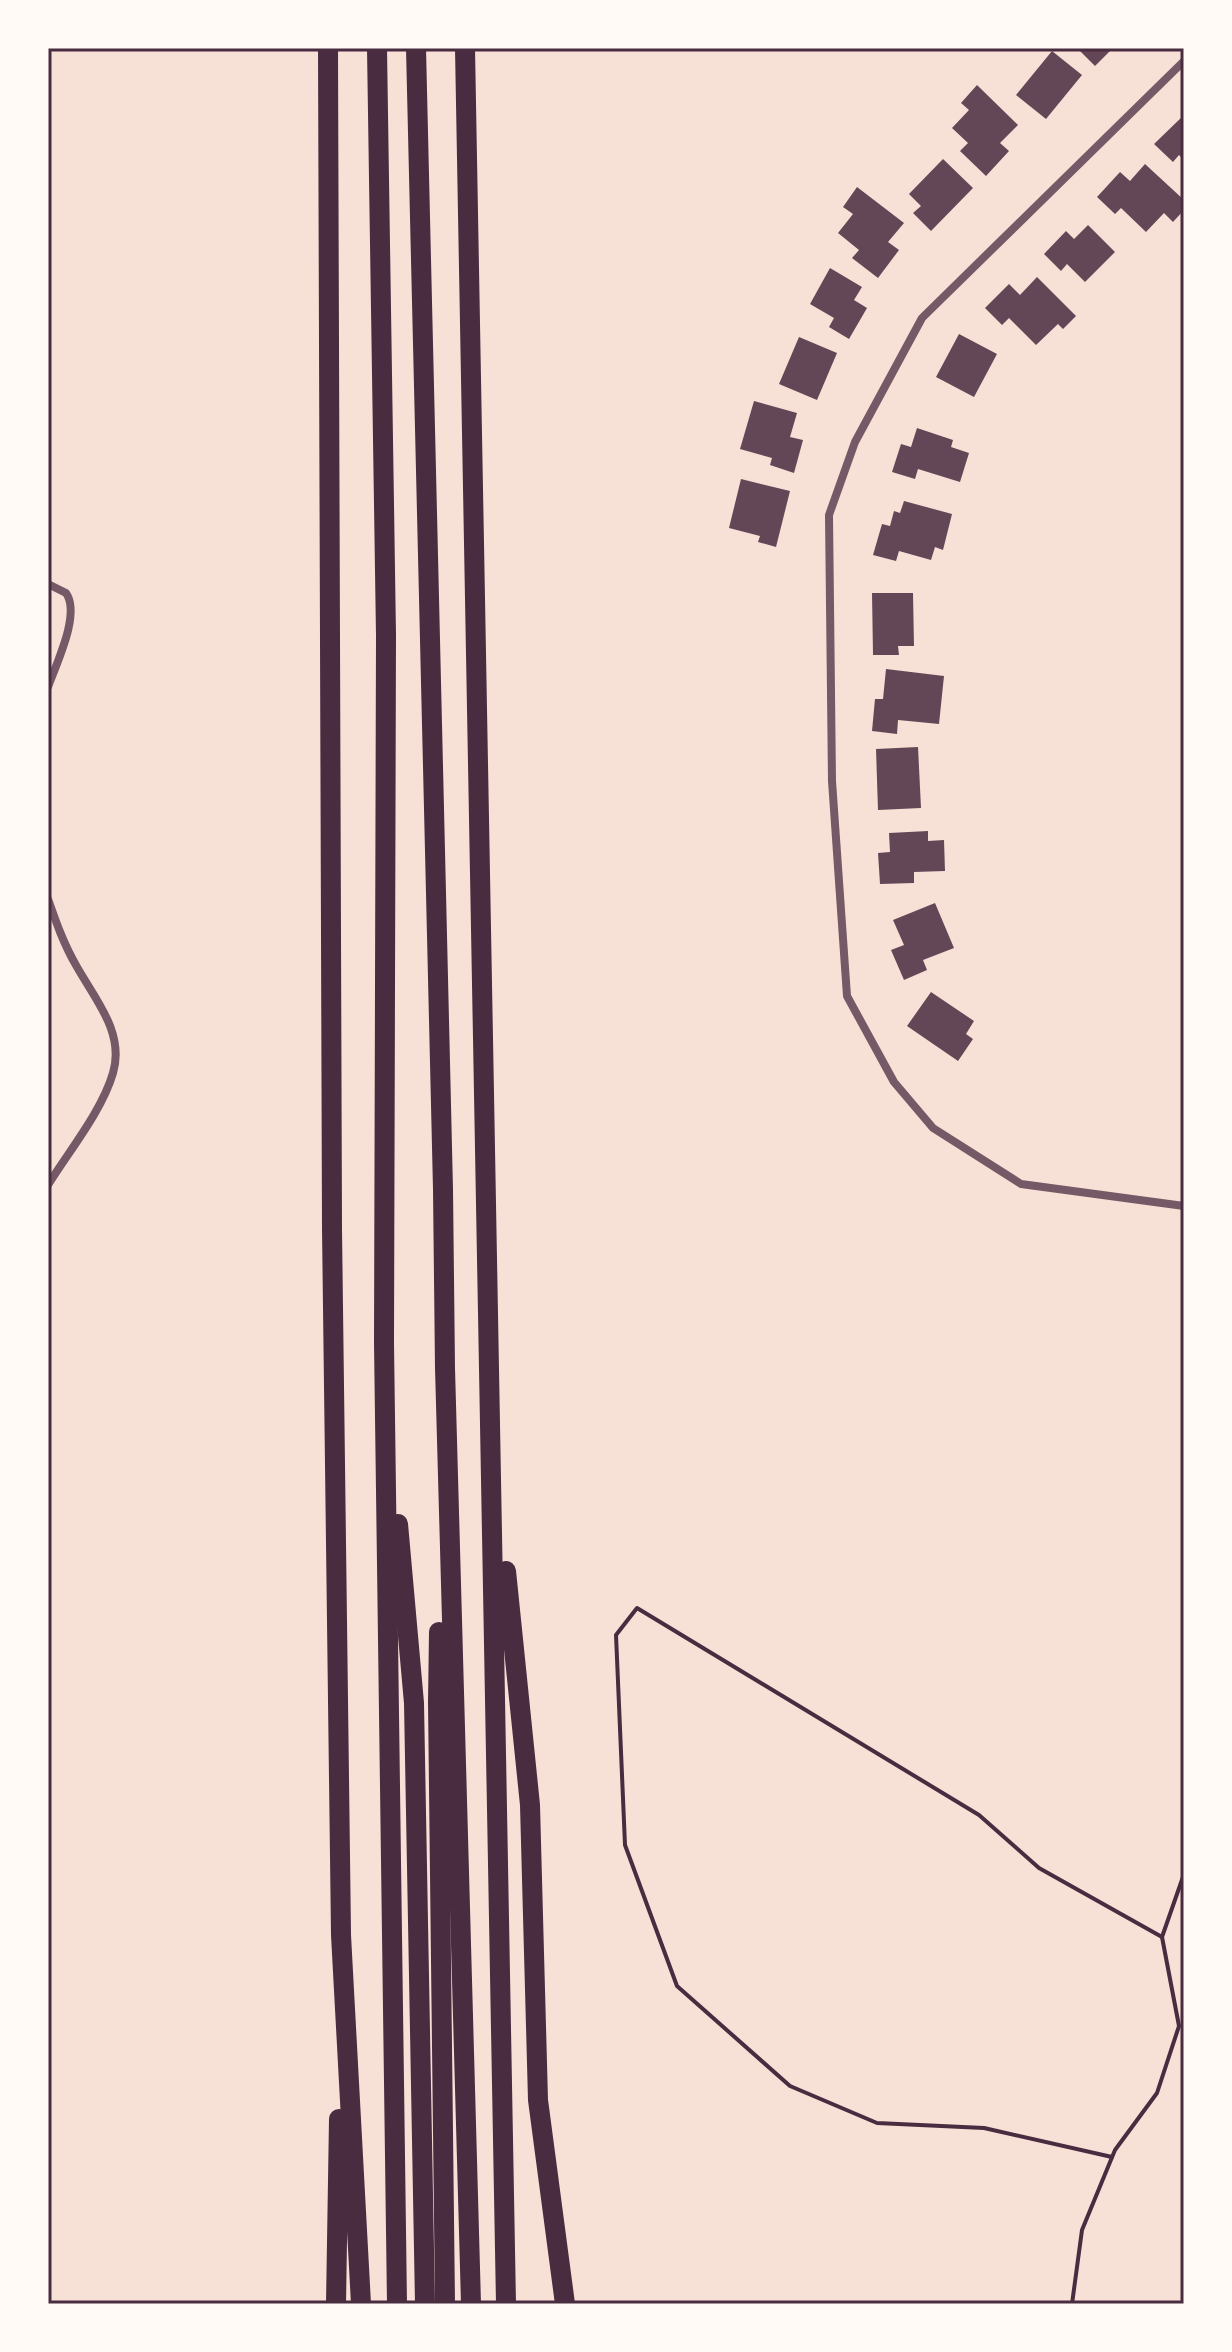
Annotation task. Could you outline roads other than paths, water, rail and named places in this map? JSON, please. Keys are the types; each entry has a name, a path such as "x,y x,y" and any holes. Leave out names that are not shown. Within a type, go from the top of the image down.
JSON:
{"highway":[{"path":"328,48 332,1229 341,1935 336,2304"},
{"path":"377,48 386,635 384,1357 397,2304"},
{"path":"416,48 445,1368 471,2304"},
{"path":"465,48 506,2304"},
{"path":"384,1357 414,1703 425,2304"},
{"path":"445,1368 438,1702 445,2304"},
{"path":"492,1433 530,1805 538,2100 565,2304"},
{"path":"341,1935 361,2304"}],"street":[{"path":"1184,61 922,318 855,442 829,515 832,781 847,996 894,1082 933,1128 1021,1184 1184,1206"},
{"path":"48,584 66,593 72,606 67,633 48,687"},
{"path":"48,899 75,965 109,1021 115,1041 116,1061 105,1094 48,1185"}]}
